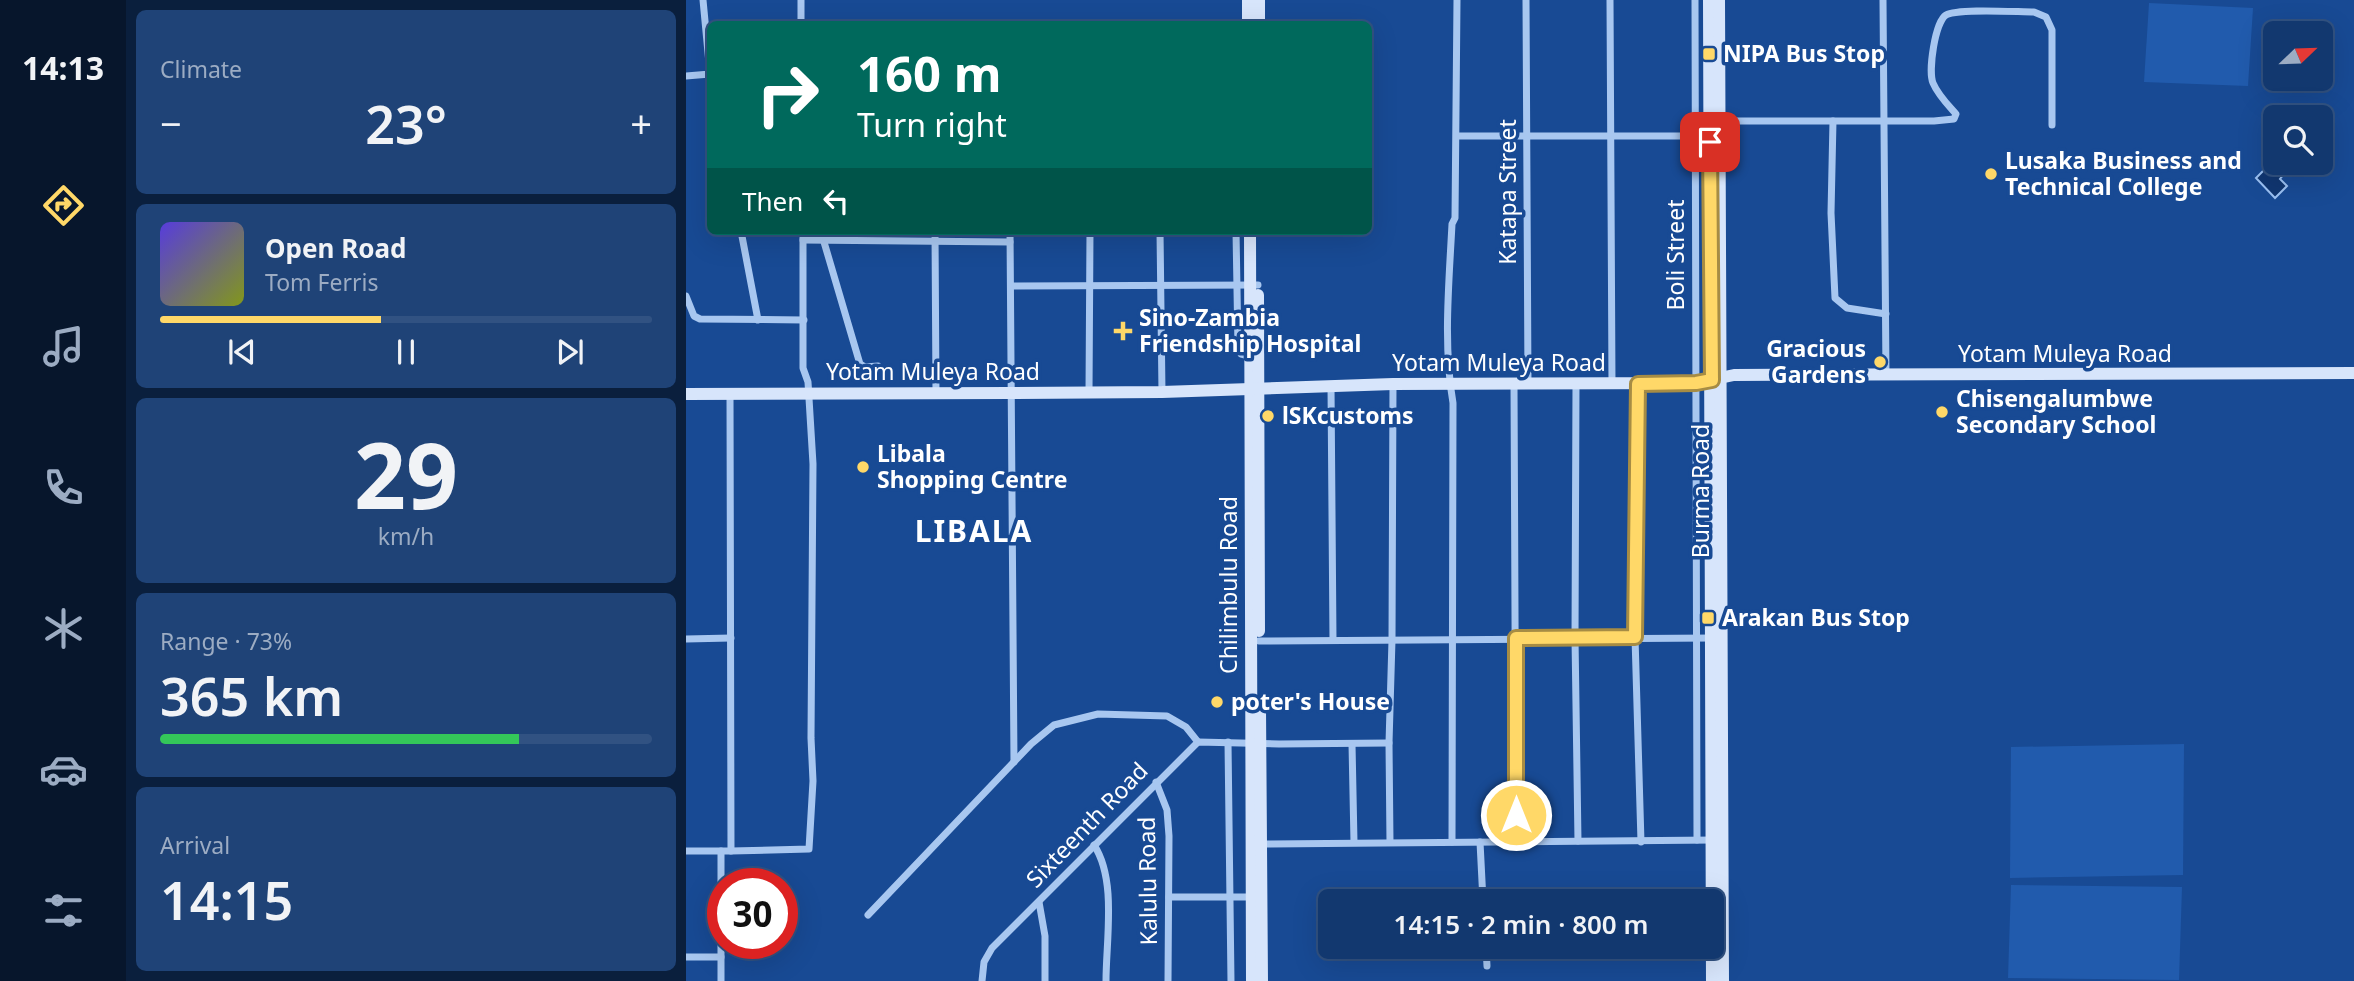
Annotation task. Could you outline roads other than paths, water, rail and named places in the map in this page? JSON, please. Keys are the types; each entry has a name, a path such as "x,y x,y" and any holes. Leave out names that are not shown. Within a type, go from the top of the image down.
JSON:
{"main road":[{"path":"1248,0 1248,21"},
{"path":"1259,0 1259,21"},
{"name":"Burma Road","path":"1709,0 1714,121 1717,379 1717,840 1712,981"},
{"name":"Burma Road","path":"1717,379 1710,136 1714,121 1719,0"},
{"name":"Chilimbulu Road","path":"1250,235 1249,356 1254,388 1255,742 1261,844 1262,981"},
{"name":"Chilimbulu Road","path":"1252,981 1259,641 1254,388 1248,285 1257,235"},
{"name":"Yotam Muleya Road","path":"686,394 936,394 1392,384 1696,383 1734,375 2354,373"},
{"name":"Burma Road","path":"1717,840 1723,981"}],"street":[{"path":"703,0 707,32"},
{"path":"801,0 801,21"},
{"path":"1452,842 1453,403 1449,384 1449,276 1452,223 1455,218 1457,0"},
{"name":"Katapa Street","path":"1526,0 1528,384"},
{"path":"1610,0 1612,384"},
{"name":"Boli Street","path":"1695,0 1698,840"},
{"path":"1883,0 1886,376"},
{"path":"1714,121 1951,120 1956,114 1936,90 1930,75 1938,25 1947,15 1955,12 2034,12 2046,17 2052,30 2052,125"},
{"path":"686,76 707,74"},
{"path":"1833,121 1831,213 1835,298 1847,307 1886,314"},
{"path":"1457,136 1710,136"},
{"path":"742,235 758,320"},
{"path":"686,851 809,849 813,781 813,464 808,382 803,368 803,235"},
{"path":"935,235 936,394"},
{"path":"1010,235 1014,762"},
{"path":"1090,235 1090,392"},
{"path":"1160,235 1162,391"},
{"path":"1011,286 1248,285 1237,235"},
{"path":"803,240 1010,243"},
{"path":"824,242 860,364 865,367 878,366"},
{"path":"686,296 694,316 700,320 804,320"},
{"path":"1390,842 1392,384"},
{"path":"1514,384 1516,842"},
{"path":"1576,384 1575,638 1578,841"},
{"path":"1638,384 1635,637 1641,842"},
{"path":"1331,385 1332,640"},
{"path":"730,393 732,851"},
{"path":"686,639 731,638"},
{"path":"1259,641 1717,638"},
{"path":"868,915 1031,744 1054,725 1098,714 1167,716 1186,727 1198,742 1389,743"},
{"name":"Sixteenth Road","path":"982,981 984,962 992,948 1198,742"},
{"path":"1228,742 1231,981"},
{"path":"1352,744 1353,842"},
{"name":"Kalulu Road","path":"1156,782 1167,810 1168,981"},
{"path":"1261,844 1717,840"},
{"path":"1480,842 1482,889"},
{"path":"1094,845 1104,863 1107,882 1106,981"},
{"path":"721,851 721,868"},
{"path":"1169,897 1252,897"},
{"path":"1039,902 1045,936 1045,981"},
{"path":"686,957 707,957"},
{"path":"721,959 721,981"},
{"path":"1487,959 1487,966"}],"place":[{"name":"NIPA Bus Stop","path":"1709,54"},
{"name":"Lusaka Business and Technical College","path":"1991,174"},
{"name":"Sino-Zambia Friendship Hospital","path":"1123,331"},
{"name":"Gracious Gardens","path":"1880,362"},
{"name":"Chisengalumbwe Secondary School","path":"1942,412"},
{"name":"lSKcustoms","path":"1268,416"},
{"name":"Libala Shopping Centre","path":"863,467"},
{"name":"Arakan Bus Stop","path":"1708,618"},
{"name":"poter's House","path":"1217,702"}],"district":[{"name":"LIBALA","path":"974,532"}]}
